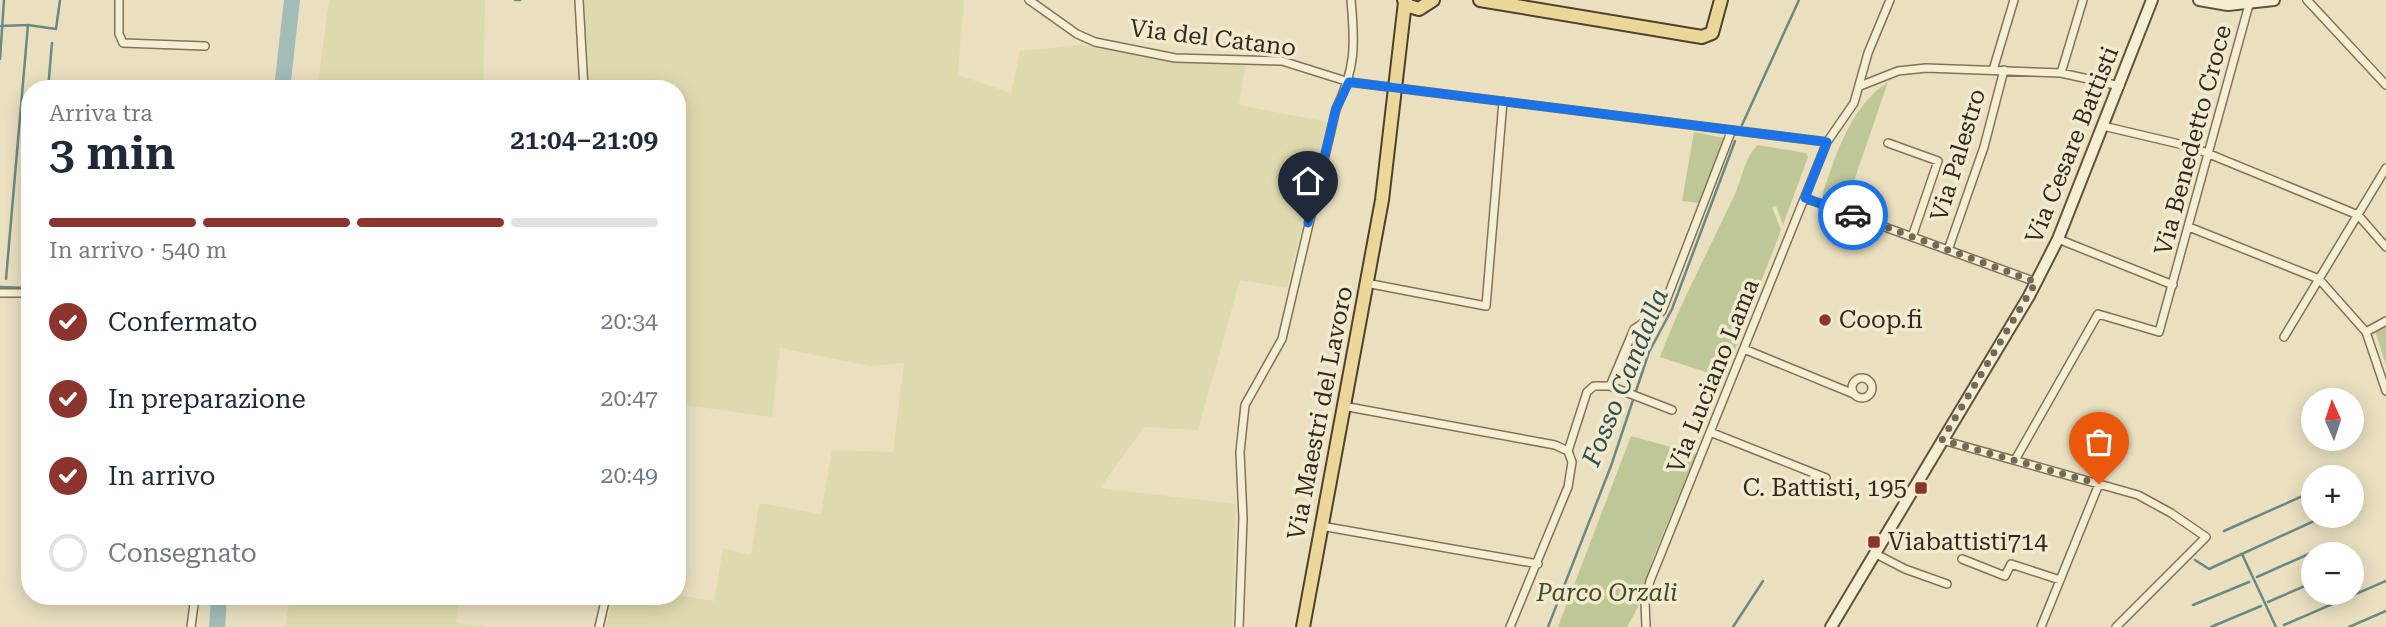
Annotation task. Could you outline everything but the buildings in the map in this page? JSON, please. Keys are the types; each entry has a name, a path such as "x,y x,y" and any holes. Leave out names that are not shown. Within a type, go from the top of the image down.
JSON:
{"main road":[{"name":"Via Maestri del Lavoro","path":"1402,40 1419,9 1433,0"},
{"path":"1480,0 1702,37 1712,33 1721,0"},
{"name":"Via Maestri del Lavoro","path":"1303,627 1382,200 1405,1 1419,9"}],"street":[{"path":"119,0 118,34 123,43 205,47"},
{"path":"579,0 583,80"},
{"name":"Via del Catano","path":"1029,0 1077,34 1095,41 1175,58 1282,61 1349,82 1827,142"},
{"path":"1240,627 1243,518 1240,452 1245,405 1282,340 1336,109 1349,82 1355,56 1351,0"},
{"path":"1827,142 1854,103 1868,53 1890,0"},
{"path":"1993,70 2014,0"},
{"path":"2061,74 2083,0"},
{"name":"Via Cesare Battisti","path":"1831,627 2036,282 2058,239 2152,0"},
{"path":"2199,0 2274,0"},
{"path":"2307,0 2386,85"},
{"name":"Via Benedetto Croce","path":"2015,460 2098,314 2159,332 2250,2"},
{"path":"1860,86 1898,71 1926,68 2061,74 2120,86"},
{"name":"Via Palestro","path":"1948,250 1984,147 2004,70"},
{"path":"1366,284 1486,306 1503,101"},
{"path":"2103,126 2209,154 2358,215 2386,247"},
{"path":"1612,387 1634,329 1662,311 1731,132"},
{"name":"Via Luciano Lama","path":"1646,627 1645,601 1650,581 1827,142"},
{"path":"1888,142 1938,161 1912,237"},
{"path":"2284,337 2386,168"},
{"name":"Via Palestro","path":"1805,198 2036,282"},
{"path":"2189,228 2319,279 2366,332 2386,391"},
{"path":"2058,239 2173,285"},
{"path":"0,293 21,293"},
{"path":"2366,332 2386,321"},
{"path":"1744,349 1854,394"},
{"path":"1510,627 1538,564 1570,479 1572,462 1568,451 1587,391 1594,386 1612,387 1672,410"},
{"path":"1343,405 1555,445 1568,451"},
{"path":"1710,432 1826,478"},
{"path":"1942,440 2138,495 2206,537 2116,627"},
{"path":"2042,627 2099,484"},
{"path":"1320,526 1538,564"},
{"path":"1874,554 1947,584"},
{"path":"1962,559 2006,576 2011,564 2060,580"},
{"path":"191,627 194,605"},
{"path":"599,627 604,605"}],"shaded area":[{"path":"329,0 485,0 483,80 318,80"},
{"path":"584,0 964,0 958,75 1011,93 1020,51 1081,45 1174,61 1246,63 1239,105 1328,122 1287,288 1240,280 1198,430 1144,427 1100,488 1236,504 1232,627 605,627 612,605 686,605 686,596 714,601 723,548 751,555 759,503 821,514 832,450 893,452 904,363 870,366 780,348 772,417 686,405 686,80 587,80"},
{"path":"289,605 458,605 456,623 487,627 285,627"}],"green space":[{"path":"1888,82 1846,204 1822,196 1839,148 1854,118 1875,92"},
{"path":"1694,132 1724,138 1700,203 1682,201"},
{"path":"1758,145 1806,153 1808,157 1783,225 1776,206 1772,207 1781,230 1724,378 1660,357 1686,295 1735,194 1747,161"},
{"path":"2386,324 2386,366 2375,330"},
{"name":"Parco Orzali","path":"1631,436 1696,454 1653,558 1639,605 1627,627 1558,627"}],"waterway":[{"path":"0,59 4,0"},
{"path":"1,26 28,25 56,29 60,0"},
{"path":"283,80 292,0"},
{"path":"515,0 520,0"},
{"name":"Fosso Candalla","path":"1742,125 1799,0"},
{"path":"23,80 28,25"},
{"path":"49,80 52,43"},
{"path":"6,279 21,106"},
{"name":"Fosso Candalla","path":"1548,627 1611,466 1649,352 1672,309 1735,141"},
{"path":"0,287 21,288"},
{"path":"2224,531 2301,497"},
{"path":"2195,560 2209,569 2301,527"},
{"path":"2242,554 2276,627"},
{"path":"2257,577 2301,557"},
{"path":"1733,627 1763,581"},
{"path":"2284,625 2386,581"},
{"path":"2193,605 2249,582"},
{"path":"2268,602 2301,588"},
{"path":"217,627 218,605"},
{"path":"2211,627 2261,606"},
{"path":"2349,627 2386,611"}],"way so far":[{"path":"1853,215 2036,282 1942,440 2099,484"}],"place":[{"name":"Coop.fi","path":"1825,320"},
{"name":"C. Battisti, 195","path":"1921,488"},
{"name":"Viabattisti714","path":"1874,542"}],"route":[{"path":"1308,223 1336,109 1349,82 1827,142 1805,198 1853,215"}]}
